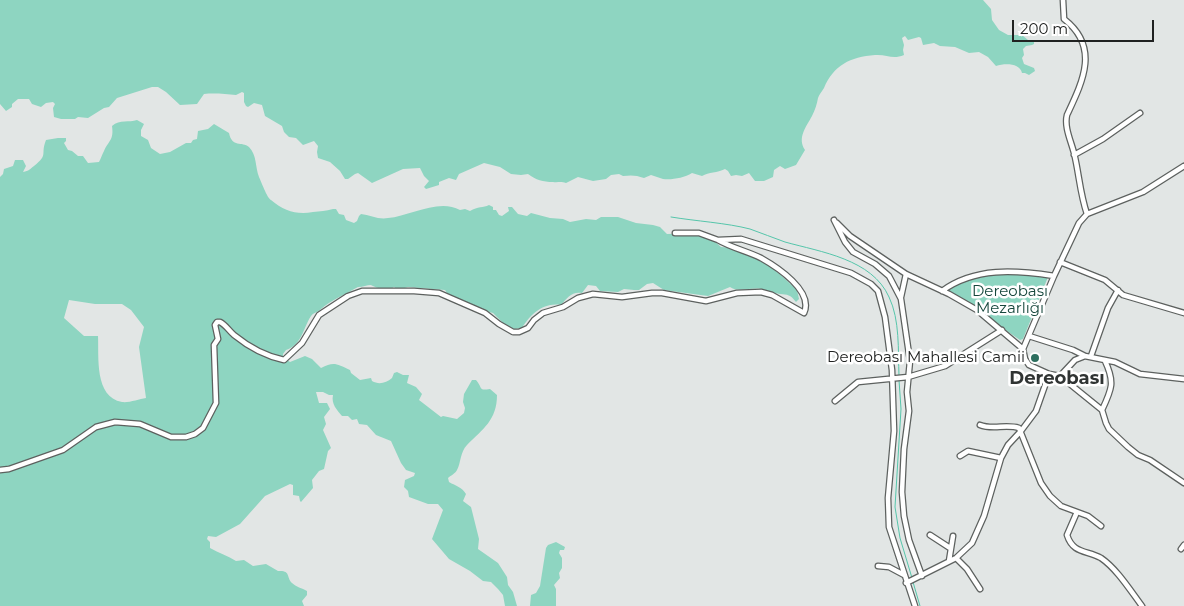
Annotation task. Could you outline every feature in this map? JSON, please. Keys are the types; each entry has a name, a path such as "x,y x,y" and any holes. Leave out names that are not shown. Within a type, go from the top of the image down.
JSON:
{"street":[{"path":"1063,0 1064,19 1073,26 1080,36 1084,49 1085,68 1083,80 1066,121 1082,199 1087,214"},
{"path":"1074,155 1103,139 1140,113"},
{"path":"1184,166 1143,192 1087,214 1080,223 1060,262 1023,349 1025,359 1029,365 1049,374 1060,376 1102,410 1109,429 1128,447 1184,483"},
{"path":"901,299 889,276 875,264 853,252 845,242 834,220 850,236 906,274 977,310 1023,349"},
{"path":"0,470 9,469 63,450 96,427 115,422 140,424 180,438 195,434 203,428 216,403 214,345 218,339 217,322 224,324 235,336 256,351 284,360 302,343 319,315 334,303 356,292 439,293 485,313 513,332 519,332 528,328 543,313 563,307 578,298 593,294 622,297 662,293 706,301 737,293 761,292 772,295 804,313 806,308 805,301 797,285 763,260 699,233 675,233"},
{"path":"718,240 741,239 836,268 851,273 871,284 878,291 883,306 892,380 894,431 888,498 889,527 914,603 908,606"},
{"path":"1060,262 1105,280 1123,295 1184,313"},
{"path":"942,291 954,282 1003,271 1020,271 1054,276"},
{"path":"906,274 902,286 901,299 910,361 908,378 909,412 904,449 902,492 904,516 922,576"},
{"path":"1088,356 1108,308 1118,290"},
{"path":"835,401 858,382 908,378 945,366 1002,330"},
{"path":"1029,336 1088,356 1124,365 1140,374 1184,379"},
{"path":"1060,376 1075,360 1088,356"},
{"path":"1102,410 1110,394 1112,382 1105,361"},
{"path":"906,583 956,558 972,543 984,516 1001,458 1008,445 1036,411 1049,374"},
{"path":"980,425 986,428 1013,426 1019,428 1041,483 1055,501 1061,506 1088,516 1101,526"},
{"path":"960,456 968,451 1001,458"},
{"path":"1077,512 1067,535 1073,545 1078,550 1101,558 1111,567 1142,606"},
{"path":"930,535 950,548"},
{"path":"949,561 953,536"},
{"path":"956,558 967,569 980,590"},
{"path":"878,566 889,567 904,575"}],"green space":[{"path":"0,0 983,0 991,9 992,20 999,30 1008,35 1022,35 1028,40 1034,40 1034,44 1023,49 1024,55 1022,58 1024,64 1034,68 1035,71 1029,75 1022,73 1018,67 1008,64 996,66 988,57 979,52 969,53 955,47 940,46 934,43 923,45 919,37 908,40 905,36 902,38 904,55 896,57 879,55 858,58 844,64 833,73 818,97 814,111 805,128 802,141 805,150 796,165 785,169 780,166 774,170 773,177 764,181 755,181 749,173 742,176 731,176 725,169 702,176 692,173 674,179 663,179 651,175 644,178 619,174 593,181 578,177 566,183 543,181 528,174 511,174 500,167 484,163 459,174 456,180 449,178 439,182 439,185 426,189 424,187 429,181 420,168 403,169 372,183 358,173 345,179 340,171 330,162 318,158 318,146 314,141 303,145 296,138 289,137 284,132 282,126 265,116 262,105 254,103 248,107 246,106 244,93 242,92 236,95 204,94 197,104 180,105 166,92 158,87 152,87 117,98 109,107 88,118 61,119 54,117 53,108 55,104 53,102 46,103 41,107 32,104 29,99 18,99 6,111 0,104"},
{"path":"137,120 144,124 141,136 148,140 151,148 160,154 170,152 186,143 191,143 197,139 198,131 208,129 214,124 229,133 232,141 246,145 252,150 259,177 269,199 291,211 307,213 336,209 339,214 344,215 346,220 354,223 361,214 378,218 397,217 424,209 443,206 470,211 489,205 502,216 509,211 508,207 512,207 518,214 527,216 531,213 570,222 586,219 596,220 601,217 618,217 636,223 660,227 667,234 697,233 712,239 721,247 734,248 744,252 771,267 783,277 797,290 799,299 796,302 789,295 777,294 763,289 737,290 730,287 708,296 664,290 653,283 647,284 639,290 624,289 618,292 600,291 596,286 588,285 582,293 573,294 561,305 548,306 538,310 522,328 514,329 504,324 493,313 469,306 445,290 408,287 398,290 394,287 391,289 376,288 371,285 358,287 312,315 302,336 296,344 283,354 283,357 290,362 305,356 312,359 321,368 332,364 339,365 350,370 360,380 371,378 372,381 377,383 387,381 397,372 409,375 407,383 416,387 422,394 419,400 441,417 457,419 464,413 464,394 472,380 476,380 482,389 490,389 497,395 492,418 465,448 456,471 448,478 449,482 461,488 466,494 463,501 471,507 479,539 478,549 498,563 507,577 508,585 513,592 517,606 505,606 503,595 491,582 483,581 449,559 432,539 443,510 438,504 428,504 409,497 408,491 404,487 405,480 414,476 415,473 406,470 391,441 376,435 367,425 359,424 357,419 352,420 348,416 342,416 336,409 333,395 316,392 319,403 327,403 330,409 324,417 326,424 323,430 331,448 328,451 324,469 319,471 312,480 313,488 301,502 299,496 293,495 293,485 290,484 265,496 240,524 216,537 208,536 207,539 210,542 210,548 236,561 244,560 253,566 266,564 278,571 287,573 290,581 295,586 307,591 307,595 302,601 304,606 0,606 0,177 4,169 13,166 15,160 23,160 26,166 23,172 29,170 43,156 46,140 58,138 66,138 64,143 68,150 78,156 83,156 88,163 99,162 112,137 112,126 118,123","holes":["69,300 95,304 122,304 131,310 144,327 139,347 146,398 122,402 113,399 102,384 98,336 84,336 64,318"]},
{"name":"Dereobası Mezarlığı","path":"1010,273 1048,277 1023,339 1020,340 949,291 950,286 972,278"},
{"path":"556,542 565,547 559,553 562,558 562,568 559,573 560,578 554,585 556,589 556,606 530,606 531,595 536,593 540,586 546,548 548,545"}],"waterway":[{"path":"671,217 750,229 785,242 844,259 871,274 881,284 893,306 898,335 899,376"},
{"path":"899,380 901,409 895,507 900,538 912,578"},
{"path":"913,582 920,606"}],"place":[{"name":"Dereobası Mahallesi Camii","path":"1035,358"}],"district":[{"name":"Dereobası","path":"1057,379"}]}
